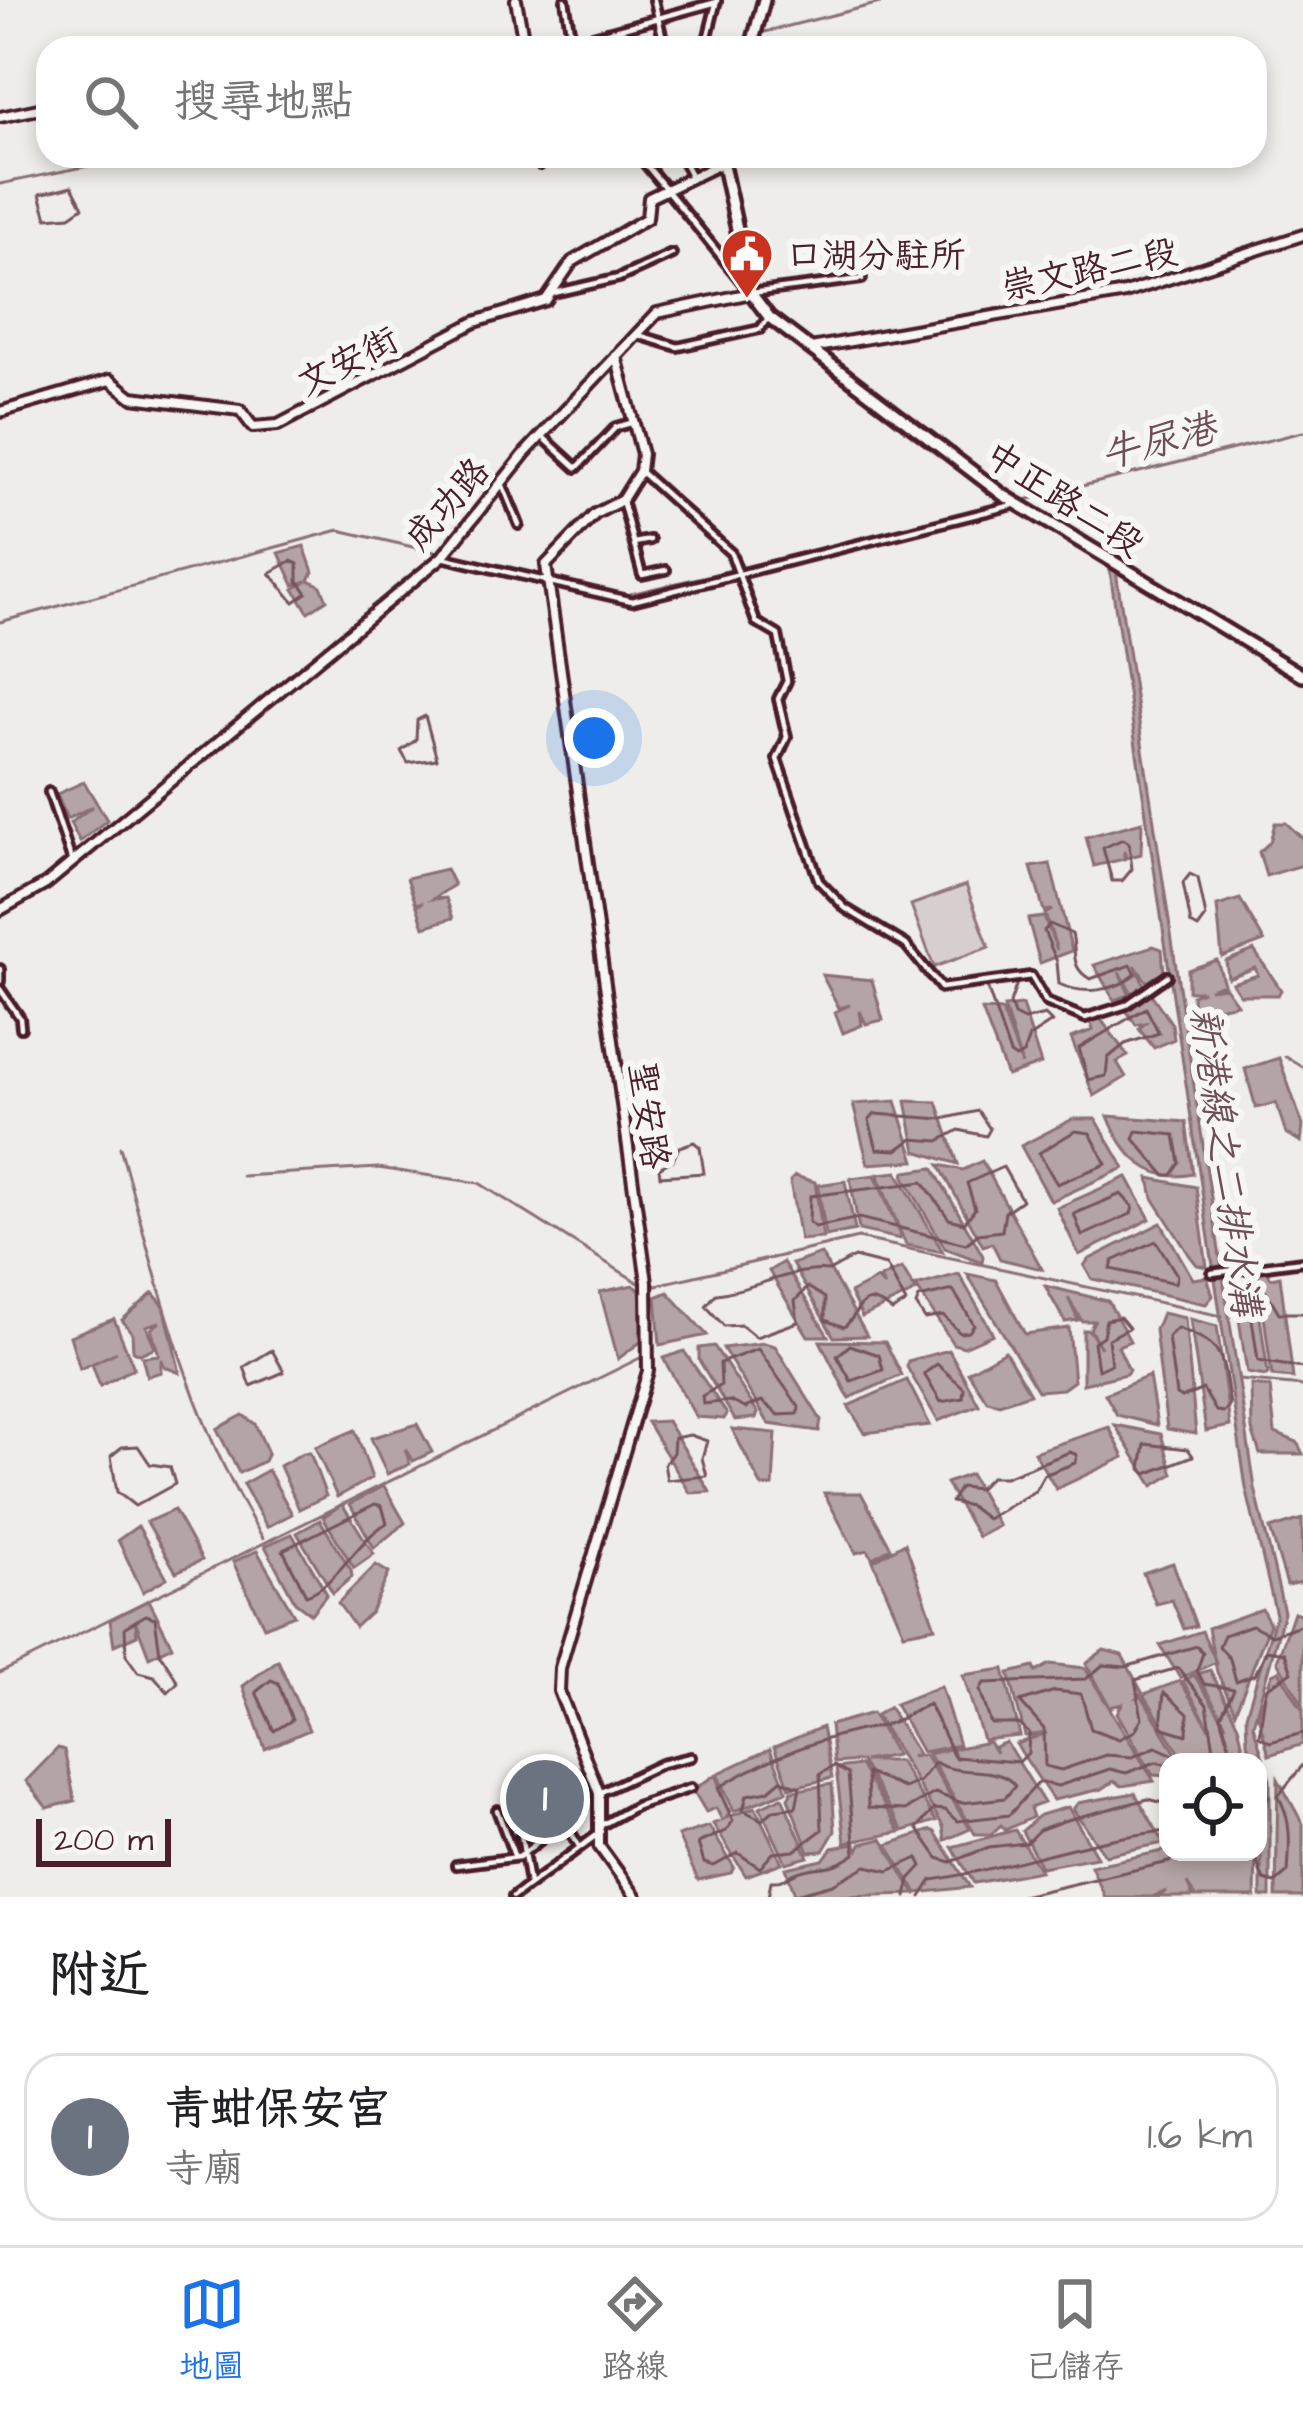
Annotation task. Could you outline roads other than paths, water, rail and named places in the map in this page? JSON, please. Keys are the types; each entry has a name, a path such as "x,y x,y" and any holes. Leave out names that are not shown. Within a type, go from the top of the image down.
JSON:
{"main road":[{"path":"754,36 764,0"},
{"path":"722,168 753,283 751,292"},
{"name":"中正路二段","path":"751,292 769,317 1017,504 1303,676"}],"street":[{"path":"516,0 523,36"},
{"path":"565,0 572,36"},
{"path":"654,0 662,36"},
{"path":"595,36 657,14 717,1 707,36"},
{"path":"0,117 36,110"},
{"path":"649,168 751,292 862,280"},
{"path":"687,168 691,176"},
{"path":"665,188 706,168"},
{"name":"文安街","path":"0,412 110,380 132,397 196,408 230,407 253,427 278,425 378,377 475,322 547,300 572,262 647,218 649,198 665,188"},
{"name":"崇文路二段","path":"811,348 1125,293 1303,235"},
{"path":"554,293 619,278 672,254"},
{"name":"成功路","path":"0,910 73,861 445,554 501,481 663,310 751,292"},
{"path":"638,335 678,347 760,329 769,317"},
{"path":"547,583 549,558 595,514 622,500 640,471 643,454 616,356"},
{"path":"542,436 577,468 616,427 635,422"},
{"path":"640,471 731,553 756,622 778,635 787,681 778,699 787,737 777,759 819,881 830,894 906,945 941,988 1031,976 1046,1002 1085,1018 1126,1005 1167,976"},
{"path":"501,481 519,525"},
{"path":"622,500 642,575 666,570"},
{"path":"445,554 632,601 1017,504"},
{"path":"634,543 650,539"},
{"name":"聖安路","path":"547,583 647,1282 652,1351 560,1668 560,1691 599,1792 598,1831"},
{"path":"49,792 73,861"},
{"path":"0,969 0,985 21,1028"},
{"path":"1212,1273 1303,1261"},
{"path":"599,1792 661,1764 691,1757"},
{"path":"513,1897 636,1806 691,1788"},
{"path":"497,1810 515,1858"},
{"path":"530,1887 521,1834 562,1816"},
{"path":"456,1864 515,1858 564,1821 579,1846"},
{"path":"598,1831 599,1846 636,1897"}],"water":[{"path":"304,546 313,572 309,580 321,586 327,600 308,612 294,589 307,581 294,585 279,553"},
{"path":"1109,565 1116,571 1255,1488 1284,1612 1253,1725 1262,1753 1253,1753 1247,1743 1246,1715 1276,1615 1246,1488"},
{"path":"84,782 107,820 80,842 70,823 93,806 67,819 57,794"},
{"path":"1142,822 1141,854 1126,858 1124,851 1124,859 1094,866 1086,837"},
{"path":"1275,823 1286,823 1303,839 1303,865 1266,876 1259,852 1270,842"},
{"path":"1050,864 1072,951 1040,963 1028,919 1044,917 1057,950 1045,914 1052,910 1044,911 1031,867"},
{"path":"446,869 454,885 433,899 446,898 453,918 424,927 417,906 423,902 416,904 407,878"},
{"path":"1240,899 1264,941 1222,957 1217,906"},
{"path":"1153,946 1162,949 1164,972 1147,982 1135,965 1144,985 1132,993 1119,972 1130,995 1114,1000 1094,965"},
{"path":"1254,950 1281,990 1278,995 1240,995 1232,983 1258,975 1255,968 1228,978 1226,961"},
{"path":"1217,960 1224,984 1209,989 1225,987 1237,1004 1193,1013 1192,995 1203,991 1188,991 1188,970"},
{"path":"822,975 872,980 883,1020 866,1024 860,1011 862,1025 843,1033 835,1012 850,1005 839,1008"},
{"path":"1149,991 1172,1024 1174,1039 1154,1048 1139,1029 1145,1023 1136,1025 1124,1007"},
{"path":"1022,1005 1041,1064 1007,1076 982,1010 1002,1011 1022,1065 1004,1007"},
{"path":"1097,1014 1128,1056 1117,1062 1126,1077 1094,1096 1071,1038 1093,1030 1089,1018"},
{"path":"1279,1058 1303,1126 1301,1142 1286,1133 1276,1103 1256,1108 1245,1069"},
{"path":"896,1101 915,1161 868,1164 853,1104"},
{"path":"906,1101 937,1102 958,1164 916,1151"},
{"path":"1108,1116 1186,1122 1193,1174 1164,1175 1140,1163 1122,1143"},
{"path":"1073,1119 1096,1119 1124,1168 1051,1201 1021,1146"},
{"path":"982,1161 1042,1269 1000,1259 992,1243 983,1246 939,1165 963,1170"},
{"path":"933,1168 983,1256 982,1262 945,1248 904,1177 905,1172"},
{"path":"897,1172 943,1252 906,1245 878,1174"},
{"path":"875,1175 900,1239 859,1230 850,1178"},
{"path":"795,1176 815,1182 823,1238 800,1240 790,1181"},
{"path":"1127,1177 1150,1219 1079,1255 1057,1208"},
{"path":"1149,1178 1196,1187 1207,1267 1197,1265 1190,1256 1153,1198"},
{"path":"845,1181 855,1230 826,1236 818,1185"},
{"path":"1161,1223 1193,1279 1207,1277 1213,1296 1206,1304 1092,1279 1084,1266"},
{"path":"821,1254 867,1336 834,1337 792,1264"},
{"path":"783,1262 828,1336 808,1336 769,1271"},
{"path":"902,1268 916,1291 862,1317 850,1293 877,1279 885,1287 880,1278"},
{"path":"1266,1270 1271,1278 1280,1276 1293,1378 1272,1376 1258,1271"},
{"path":"959,1274 993,1334 964,1347 953,1344 916,1286"},
{"path":"967,1274 996,1280 1025,1334 1069,1328 1074,1381 1063,1389 1038,1391"},
{"path":"1255,1281 1265,1376 1247,1373 1234,1285"},
{"path":"633,1285 640,1290 643,1340 618,1359 600,1292"},
{"path":"1045,1286 1108,1301 1130,1341 1118,1346 1129,1370 1126,1374 1083,1384 1083,1330 1089,1330 1101,1348 1090,1329 1094,1321 1082,1321 1068,1298 1078,1320 1065,1322"},
{"path":"668,1292 707,1335 660,1345 656,1297"},
{"path":"153,1293 164,1306 180,1373 165,1367 161,1359 161,1372 147,1376 142,1357 159,1355 151,1329 160,1322 146,1326 155,1347 140,1354 133,1351 132,1333 122,1320"},
{"path":"1162,1313 1185,1318 1196,1434 1167,1429 1155,1330"},
{"path":"114,1319 134,1368 100,1386 92,1364 117,1352 80,1369 70,1336"},
{"path":"1190,1319 1217,1326 1230,1426 1206,1431"},
{"path":"820,1341 885,1342 902,1375 849,1398"},
{"path":"714,1346 758,1413 756,1418 735,1420 699,1360 699,1348"},
{"path":"775,1346 821,1420 819,1431 769,1424 723,1348"},
{"path":"949,1350 979,1405 938,1421 907,1367 908,1361"},
{"path":"684,1351 727,1414 724,1419 696,1417 663,1358"},
{"path":"1005,1351 1030,1394 999,1404 987,1401 968,1372"},
{"path":"1149,1376 1157,1425 1117,1415 1105,1394"},
{"path":"907,1380 930,1425 865,1433 848,1406"},
{"path":"1251,1385 1270,1387 1275,1433 1297,1442 1303,1454 1260,1454 1252,1430"},
{"path":"243,1415 255,1424 268,1453 264,1461 239,1473 217,1429"},
{"path":"667,1421 710,1492 690,1493 647,1422"},
{"path":"417,1424 432,1452 413,1461 405,1449 410,1464 387,1474 371,1438"},
{"path":"1115,1425 1161,1434 1173,1474 1153,1486"},
{"path":"1109,1427 1124,1457 1056,1489 1034,1452"},
{"path":"732,1429 776,1433 773,1486 762,1487"},
{"path":"355,1430 372,1478 337,1497 315,1447"},
{"path":"310,1453 326,1496 299,1509 280,1466"},
{"path":"268,1470 292,1514 267,1527 243,1484"},
{"path":"970,1474 999,1526 978,1537 946,1483"},
{"path":"384,1486 405,1523 374,1548 350,1504"},
{"path":"824,1493 861,1493 891,1548 872,1558 868,1550 856,1553"},
{"path":"342,1504 374,1554 354,1568 323,1517"},
{"path":"174,1510 202,1560 176,1572 147,1522"},
{"path":"1302,1519 1303,1582 1287,1585 1270,1529"},
{"path":"320,1520 351,1570 352,1577 333,1593 297,1533"},
{"path":"138,1526 167,1578 143,1592 118,1540"},
{"path":"292,1534 327,1594 311,1614 295,1602 265,1546"},
{"path":"905,1543 935,1627 904,1633 873,1561"},
{"path":"257,1551 294,1615 264,1627 233,1562"},
{"path":"1173,1563 1196,1626 1184,1629 1172,1600 1156,1604 1143,1573"},
{"path":"376,1565 389,1573 371,1612 355,1627 338,1603"},
{"path":"149,1600 172,1646 149,1657 135,1620 137,1635 114,1645 110,1620"},
{"path":"1262,1609 1270,1624 1235,1712 1217,1672 1208,1628"},
{"path":"1294,1612 1303,1615 1303,1705 1277,1661"},
{"path":"1202,1631 1216,1662 1180,1678 1160,1645"},
{"path":"1104,1650 1122,1655 1142,1692 1137,1697 1142,1696 1176,1753 1159,1753 1159,1775 1153,1775 1117,1713 1122,1704 1110,1707 1086,1663"},
{"path":"278,1660 309,1730 265,1749 243,1686"},
{"path":"1050,1664 1085,1668 1154,1781 1122,1786 1114,1781 1102,1789 1053,1800 1016,1744 1047,1733 1025,1736 1009,1673 1034,1667 1036,1672"},
{"path":"1004,1669 1020,1736 983,1740 963,1675"},
{"path":"1210,1670 1238,1725 1244,1753 1180,1753 1144,1694 1180,1681 1212,1732 1183,1681 1194,1675 1226,1725 1197,1674"},
{"path":"1279,1671 1303,1711 1303,1744 1269,1755 1258,1715 1272,1674"},
{"path":"941,1686 959,1745 922,1752 895,1704"},
{"path":"889,1707 918,1754 911,1757 925,1755 970,1829 945,1840 943,1826 876,1715"},
{"path":"872,1713 896,1755 864,1761 899,1761 936,1821 903,1831 861,1761 834,1763 830,1725"},
{"path":"822,1727 832,1778 790,1788 774,1747"},
{"path":"989,1742 996,1753 994,1747 1006,1742 1044,1803 1030,1808 1033,1817 1005,1830 1001,1825 991,1834 975,1834 928,1754 950,1749 957,1760 952,1749"},
{"path":"58,1748 64,1750 75,1801 47,1808 26,1781"},
{"path":"770,1749 787,1791 734,1811 717,1774"},
{"path":"860,1765 900,1832 845,1843 836,1768"},
{"path":"1267,1770 1270,1897 1261,1897 1261,1861 1267,1861"},
{"path":"715,1775 730,1812 726,1818 755,1807 782,1863 746,1876 713,1824 722,1820 716,1808 706,1812 693,1790"},
{"path":"1278,1779 1303,1824 1303,1897 1276,1897"},
{"path":"832,1784 835,1831 823,1851 809,1852 788,1798 792,1791"},
{"path":"1135,1793 1159,1834 1159,1844 1105,1855 1073,1809 1078,1803"},
{"path":"782,1797 808,1857 786,1863 760,1807"},
{"path":"1068,1807 1097,1857 1041,1867 1022,1831 1040,1815"},
{"path":"709,1826 734,1867 731,1873 698,1880 678,1836"},
{"path":"931,1830 970,1887 917,1893 887,1845"},
{"path":"1015,1830 1040,1871 974,1883 952,1847"},
{"path":"882,1839 915,1894 796,1897 786,1868 823,1860 832,1848 855,1844 858,1850 861,1844"},
{"path":"1159,1852 1159,1861 1256,1861 1255,1897 1196,1897 1187,1883 1193,1897 1158,1897 1167,1891 1152,1897 1105,1897 1091,1866"}],"waterway":[{"path":"765,32 892,0"},
{"path":"0,184 78,168"},
{"name":"牛尿港","path":"1025,500 1303,432"},
{"path":"622,596 939,521"},
{"path":"0,622 339,530 543,577"},
{"path":"552,579 572,585"},
{"path":"1285,1056 1303,1067"},
{"path":"120,1147 195,1398 214,1446 263,1538"},
{"path":"242,1176 378,1168 479,1183 642,1285"},
{"name":"新港線之二排水溝","path":"652,1286 858,1238 1222,1316"},
{"path":"0,1673 646,1355"},
{"path":"1239,1380 1303,1386"}],"place":[{"name":"口湖分駐所","path":"747,300"},
{"name":"青蚶保安宮","path":"545,1799"}]}
